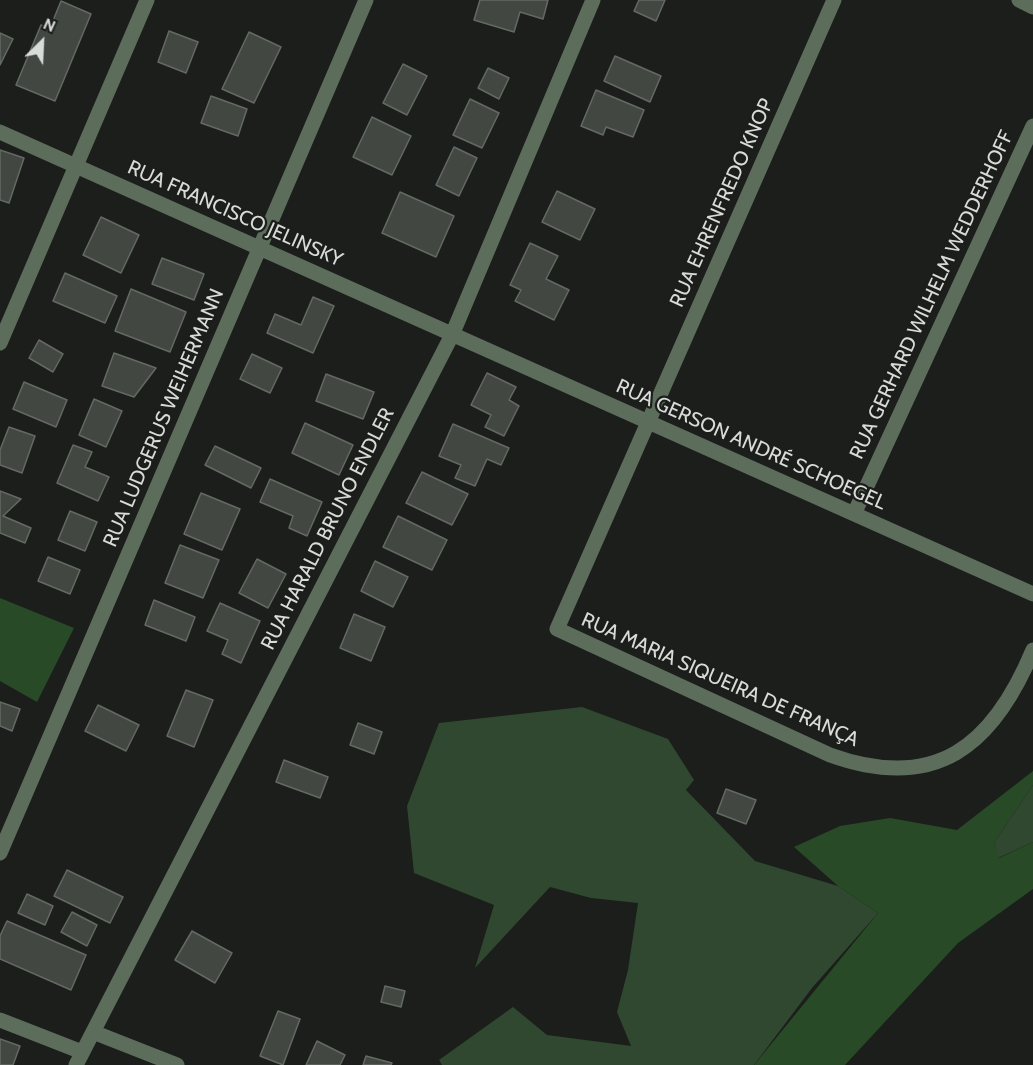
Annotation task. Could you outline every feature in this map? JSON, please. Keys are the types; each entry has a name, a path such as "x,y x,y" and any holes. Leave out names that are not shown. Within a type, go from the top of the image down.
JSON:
{"street":[{"path":"0,343 147,0"},
{"name":"RUA LUDGERUS WEIHERMANN","path":"0,853 366,0"},
{"name":"RUA HARALD BRUNO ENDLER","path":"79,1059 452,334 593,0"},
{"name":"RUA EHRENFREDO KNOP","path":"557,629 834,0"},
{"path":"1019,0 1033,7"},
{"name":"RUA GERHARD WILHELM WEDDERHOFF","path":"854,514 1033,126"},
{"name":"RUA FRANCISCO JELINSKY","path":"0,132 452,334"},
{"name":"RUA GERSON ANDRÉ SCHOEGEL","path":"452,334 1033,594"},
{"name":"RUA MARIA SIQUEIRA DE FRANÇA","path":"557,629 830,754 860,765 912,767 938,762 970,745 990,726 1007,703 1033,650"},
{"path":"0,1020 79,1059"},
{"path":"93,1032 177,1065"}],"green space":[{"path":"0,598 74,628 37,702 0,681"},
{"path":"582,707 668,739 694,780 686,790 755,861 838,886 878,913 812,988 754,1065 442,1065 439,1060 513,1007 547,1035 631,1046 617,1012 628,970 638,903 591,898 550,887 475,968 494,905 414,873 407,806 439,723"},
{"path":"1033,771 1033,785 994,843 999,858 1033,842 1033,889 958,943 845,1065 754,1065 878,913 838,886 794,847 840,826 890,818 957,830"},
{"path":"1033,785 1033,842 998,858 994,843"}],"building":[{"path":"480,0 548,0 543,19 520,12 514,32 474,20"},
{"path":"639,0 665,0 656,21 634,11"},
{"path":"61,1 91,14 55,101 16,85 41,25 50,28"},
{"path":"169,31 198,42 186,73 158,62"},
{"path":"249,32 281,47 254,103 222,89"},
{"path":"0,33 13,39 0,65"},
{"path":"615,56 661,76 650,102 604,81"},
{"path":"403,64 427,76 407,115 383,103"},
{"path":"488,68 509,78 499,99 478,88"},
{"path":"596,90 644,110 633,137 606,127 603,135 581,126"},
{"path":"211,96 247,109 238,136 201,123"},
{"path":"470,99 499,113 482,148 453,135"},
{"path":"372,117 411,136 392,175 353,157"},
{"path":"454,147 477,158 459,196 436,185"},
{"path":"0,150 24,158 9,203 0,200"},
{"path":"557,191 595,209 580,240 542,222"},
{"path":"400,192 454,216 436,257 382,233"},
{"path":"101,217 139,235 121,273 83,255"},
{"path":"530,243 558,256 546,279 569,290 554,320 515,301 521,290 510,285"},
{"path":"162,258 204,274 194,300 152,284"},
{"path":"65,273 117,296 105,323 53,301"},
{"path":"131,289 186,312 170,352 115,331"},
{"path":"313,297 334,306 313,353 267,333 275,314 301,325"},
{"path":"39,340 63,354 53,372 29,358"},
{"path":"114,353 156,368 134,397 102,386"},
{"path":"252,354 282,368 270,393 240,379"},
{"path":"487,373 516,387 509,400 519,406 504,436 485,427 491,415 471,405"},
{"path":"326,374 374,392 363,419 316,401"},
{"path":"24,382 67,400 56,427 13,409"},
{"path":"94,399 122,411 106,447 79,435"},
{"path":"305,423 353,445 339,475 292,453"},
{"path":"453,424 509,448 501,465 487,459 475,486 455,478 461,465 439,456"},
{"path":"9,427 35,436 22,473 0,465 0,450"},
{"path":"73,445 92,452 85,467 109,477 98,501 57,483"},
{"path":"215,446 261,468 251,488 205,465"},
{"path":"422,472 468,494 452,525 406,503"},
{"path":"270,479 322,502 307,536 289,528 293,516 260,502"},
{"path":"0,491 21,499 3,516 31,528 25,543 0,533"},
{"path":"201,493 240,509 222,550 184,534"},
{"path":"70,511 97,522 85,551 58,540"},
{"path":"398,516 447,540 432,570 383,547"},
{"path":"180,545 219,560 203,598 165,583"},
{"path":"48,557 80,570 70,594 38,581"},
{"path":"257,559 286,574 268,608 239,593"},
{"path":"375,561 408,577 393,607 361,591"},
{"path":"154,600 195,617 186,641 145,625"},
{"path":"220,603 260,621 241,663 222,654 228,640 207,631"},
{"path":"354,614 385,627 371,661 340,648"},
{"path":"186,690 213,700 194,747 167,736"},
{"path":"0,702 20,709 12,731 0,726"},
{"path":"98,705 139,725 126,751 85,731"},
{"path":"358,723 382,732 374,754 350,745"},
{"path":"284,760 328,777 320,798 276,782"},
{"path":"726,789 756,800 746,824 717,813"},
{"path":"67,870 123,897 110,923 54,896"},
{"path":"27,894 53,906 45,925 18,913"},
{"path":"72,912 97,925 87,946 61,932"},
{"path":"7,921 86,955 71,990 0,959 0,936"},
{"path":"192,931 232,953 215,983 175,960"},
{"path":"385,986 405,991 401,1007 381,1002"},
{"path":"278,1011 300,1019 283,1065 260,1056"},
{"path":"0,1039 20,1046 13,1065 0,1065"},
{"path":"317,1041 345,1055 340,1065 306,1065"},
{"path":"366,1056 392,1063 391,1065 363,1065"}]}
